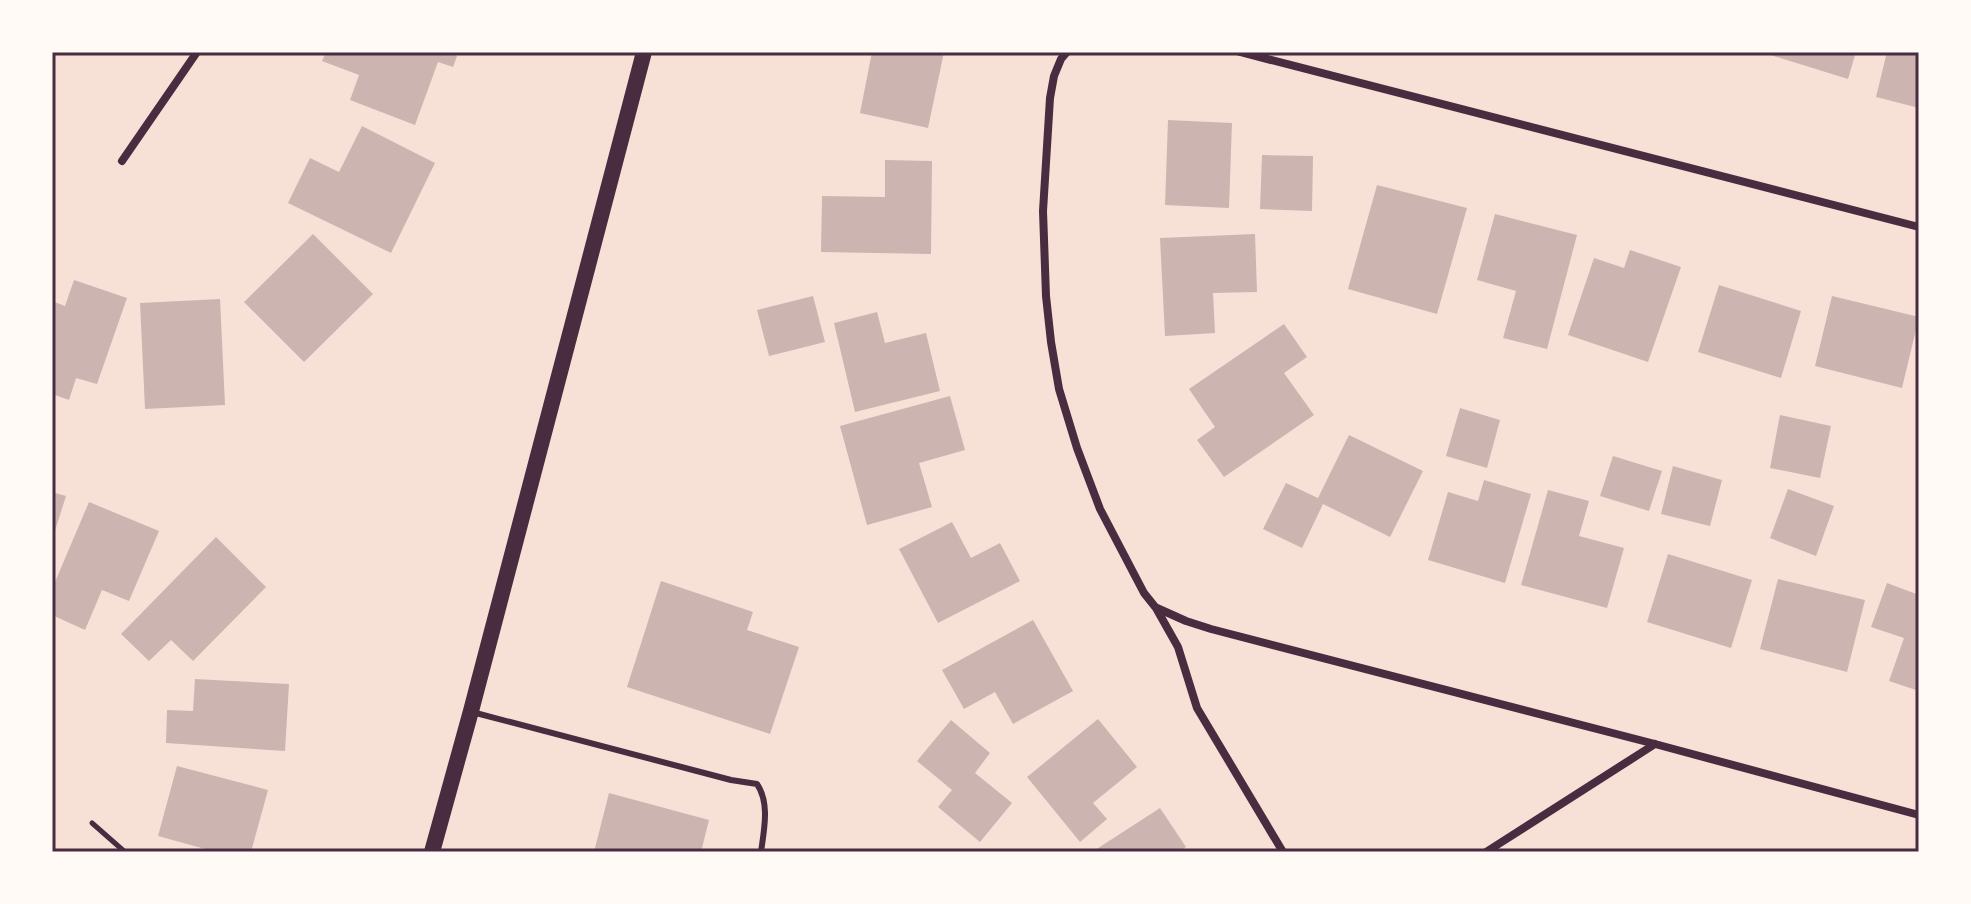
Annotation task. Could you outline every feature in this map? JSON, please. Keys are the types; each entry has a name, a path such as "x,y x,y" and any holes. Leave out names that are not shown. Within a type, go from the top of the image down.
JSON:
{"main road":[{"path":"432,852 644,52"}],"street":[{"path":"122,161 197,52"},
{"path":"1067,52 1054,76 1050,98 1043,197 1046,296 1059,389 1100,509 1144,593 1178,647 1197,708 1283,852"},
{"path":"1240,52 1919,227"},
{"path":"1156,608 1211,629 1919,815"},
{"path":"1486,852 1655,744"}],"lane":[{"path":"471,711 757,784 763,793 764,804 761,852"}],"path":[{"path":"92,823 125,852"}],"building":[{"path":"326,52 446,52 457,56 453,67 438,62 415,125 350,100 359,75 322,61"},
{"path":"872,52 944,52 928,128 860,113"},
{"path":"1761,52 1856,52 1848,79"},
{"path":"1887,52 1919,52 1919,108 1876,97"},
{"path":"1168,120 1232,123 1229,208 1165,205"},
{"path":"362,126 435,163 391,253 288,203 310,158 339,172"},
{"path":"1262,155 1313,156 1312,211 1260,209"},
{"path":"885,160 932,161 931,254 821,252 822,196 885,197"},
{"path":"1377,185 1467,208 1437,314 1348,289"},
{"path":"1495,214 1577,235 1547,349 1503,338 1516,291 1477,280"},
{"path":"313,234 373,294 304,362 244,302"},
{"path":"1255,234 1257,292 1213,293 1215,333 1165,336 1160,238"},
{"path":"1630,250 1681,267 1648,362 1568,335 1594,258 1624,268"},
{"path":"74,280 127,298 97,384 76,378 69,400 52,394 52,301 65,306"},
{"path":"1719,285 1801,311 1781,378 1698,352"},
{"path":"813,296 825,342 769,356 757,310"},
{"path":"1832,296 1919,317 1902,388 1815,366"},
{"path":"220,299 225,405 145,409 140,303"},
{"path":"877,312 885,343 926,333 940,391 855,412 834,323"},
{"path":"1284,324 1307,357 1284,373 1314,415 1224,477 1197,440 1215,427 1189,389"},
{"path":"950,396 965,450 919,463 932,507 867,525 840,426"},
{"path":"1460,408 1500,420 1487,468 1446,456"},
{"path":"1780,415 1831,426 1820,478 1770,468"},
{"path":"1349,435 1423,471 1390,537 1323,504 1302,548 1263,529 1286,483 1318,498"},
{"path":"1613,456 1662,471 1649,511 1600,496"},
{"path":"1673,466 1722,480 1710,526 1661,514"},
{"path":"1484,480 1531,494 1505,583 1428,560 1448,492 1478,501"},
{"path":"1788,489 1834,506 1816,556 1770,538"},
{"path":"1548,490 1589,501 1579,536 1624,548 1607,608 1521,585"},
{"path":"52,492 66,496 53,537 52,537"},
{"path":"89,502 159,531 129,601 102,590 85,630 52,615 52,589"},
{"path":"952,522 971,558 1000,543 1020,581 938,623 899,549"},
{"path":"216,537 266,587 193,661 171,640 149,661 121,634"},
{"path":"1668,554 1752,580 1731,648 1647,622"},
{"path":"1778,579 1865,600 1847,672 1760,649"},
{"path":"661,581 753,612 747,630 799,647 770,734 627,687"},
{"path":"1887,583 1919,595 1919,691 1889,681 1904,638 1871,627"},
{"path":"1033,620 1073,691 1013,724 995,692 964,709 942,670"},
{"path":"195,679 289,684 285,751 166,743 167,710 193,711"},
{"path":"1098,719 1137,767 1093,803 1107,819 1080,842 1027,777"},
{"path":"951,720 990,753 975,773 1012,803 980,842 938,807 952,790 917,761"},
{"path":"177,766 268,790 251,852 216,852 158,836"},
{"path":"609,793 709,820 701,852 594,852"},
{"path":"1160,808 1186,847 1178,852 1092,852"}]}
